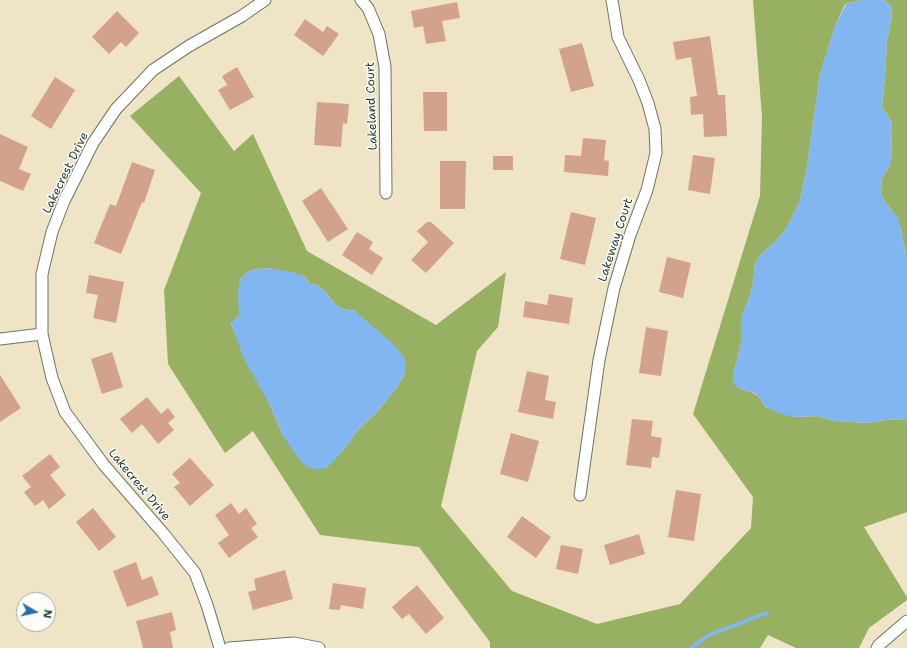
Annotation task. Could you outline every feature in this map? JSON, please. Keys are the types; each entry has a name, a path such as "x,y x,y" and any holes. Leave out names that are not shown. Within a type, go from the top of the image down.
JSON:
{"street":[{"name":"Lakecrest Drive","path":"220,648 208,605 195,573 163,533 104,465 65,412 52,378 42,334 42,274 52,232 64,201 93,143 116,109 153,70 189,46 242,16 265,0"},
{"name":"Lakeland Court","path":"361,0 368,8 379,34 386,67 386,193"},
{"name":"Lakeway Court","path":"580,495 599,360 614,288 630,235 647,190 656,153 655,129 648,102 618,37 612,0"},
{"path":"0,339 42,334"},
{"path":"877,648 907,621"},
{"path":"229,648 294,643 319,648"}],"green space":[{"path":"753,0 862,0 845,4 836,24 820,74 807,167 800,201 786,229 772,245 764,251 755,263 753,284 741,318 741,343 733,375 740,389 749,391 758,396 765,407 795,417 817,416 835,421 867,423 907,419 907,512 864,527 907,597 907,600 869,628 859,648 796,648 768,635 760,648 490,648 490,642 419,547 320,535 253,431 225,453 168,364 164,290 201,193 130,116 179,76 234,151 253,134 307,251 436,325 506,272 498,327 477,351 441,506 512,591 597,624 680,604 751,528 753,497 693,414 760,196 762,117","holes":["269,268 304,276 311,284 319,286 327,293 336,305 343,309 355,311 405,373 398,386 378,411 358,430 343,451 283,436 231,324 239,315 240,279 251,270"]},
{"path":"884,0 907,0 907,260 901,228 881,193 882,179 891,163 892,135 892,123 882,108 887,41 892,16 891,6"}],"water":[{"path":"862,0 884,0 891,6 892,16 887,41 882,108 892,123 891,163 882,179 881,193 885,202 898,217 907,260 907,419 867,423 835,421 817,416 795,417 781,414 765,407 761,399 755,393 740,389 733,384 733,375 741,343 741,318 753,284 755,263 764,251 772,245 786,229 800,201 807,167 820,74 836,24 846,4"},
{"path":"269,268 292,272 304,276 311,284 319,286 327,293 336,305 343,309 355,311 392,343 403,355 406,362 405,373 398,386 378,411 358,430 343,451 327,468 308,468 299,459 283,436 269,403 244,359 231,323 239,315 238,293 240,279 251,270"}],"building":[{"path":"457,2 460,18 442,21 446,41 426,44 423,26 414,28 411,11"},
{"path":"117,11 139,33 126,47 121,42 109,54 92,37"},
{"path":"305,19 323,32 327,26 339,34 323,56 294,35"},
{"path":"710,36 718,95 725,95 727,136 704,137 703,114 691,115 690,97 697,96 691,57 676,60 673,42"},
{"path":"582,43 594,86 571,92 559,49"},
{"path":"237,67 254,97 230,110 218,90 227,85 222,76"},
{"path":"55,77 75,90 51,129 31,116"},
{"path":"423,92 447,92 447,131 424,131"},
{"path":"317,102 349,104 347,124 343,123 341,147 314,145"},
{"path":"0,134 28,147 19,169 31,174 23,191 0,181"},
{"path":"583,138 606,140 604,160 609,161 608,176 564,172 565,155 581,156"},
{"path":"693,155 715,158 710,194 688,190"},
{"path":"493,156 513,156 513,170 493,170"},
{"path":"440,161 466,161 465,209 440,209"},
{"path":"132,162 155,170 144,203 142,202 121,254 94,243 110,204 116,206"},
{"path":"321,188 348,229 328,242 302,201"},
{"path":"571,212 596,218 585,265 560,259"},
{"path":"427,222 431,222 454,243 426,273 411,260 428,242 417,231"},
{"path":"357,232 373,242 369,249 383,258 372,275 342,255"},
{"path":"667,257 691,263 683,298 659,292"},
{"path":"89,275 124,282 116,323 93,318 98,295 86,293"},
{"path":"549,294 573,298 569,324 523,317 525,301 547,305"},
{"path":"646,327 668,331 661,376 639,373"},
{"path":"112,352 123,387 102,394 91,359"},
{"path":"527,371 549,376 545,400 556,402 553,419 518,412"},
{"path":"0,375 21,408 0,422"},
{"path":"147,397 161,414 168,408 175,417 168,423 174,430 158,444 142,424 132,433 120,419"},
{"path":"632,419 653,421 651,436 662,438 659,458 652,457 651,468 626,465"},
{"path":"511,433 539,441 528,482 500,474"},
{"path":"50,454 60,467 50,475 66,495 49,509 43,500 35,506 24,492 31,487 22,476"},
{"path":"190,458 214,485 190,506 174,487 180,483 172,474"},
{"path":"676,490 701,494 694,541 668,537"},
{"path":"231,503 239,514 246,508 257,524 251,528 258,537 229,558 218,543 229,535 215,515"},
{"path":"93,508 116,537 99,551 76,522"},
{"path":"522,516 551,537 536,558 507,537"},
{"path":"639,534 645,554 610,565 604,545"},
{"path":"561,545 583,549 578,574 556,569"},
{"path":"136,562 142,580 152,576 159,595 127,607 113,571"},
{"path":"285,570 293,599 253,610 248,592 256,590 254,579"},
{"path":"333,583 366,588 363,609 341,605 340,610 329,609"},
{"path":"417,585 444,618 426,634 409,614 402,619 392,607"},
{"path":"172,612 176,630 170,632 173,648 143,648 136,621"}],"waterway":[{"path":"691,648 709,635 767,613"}]}
